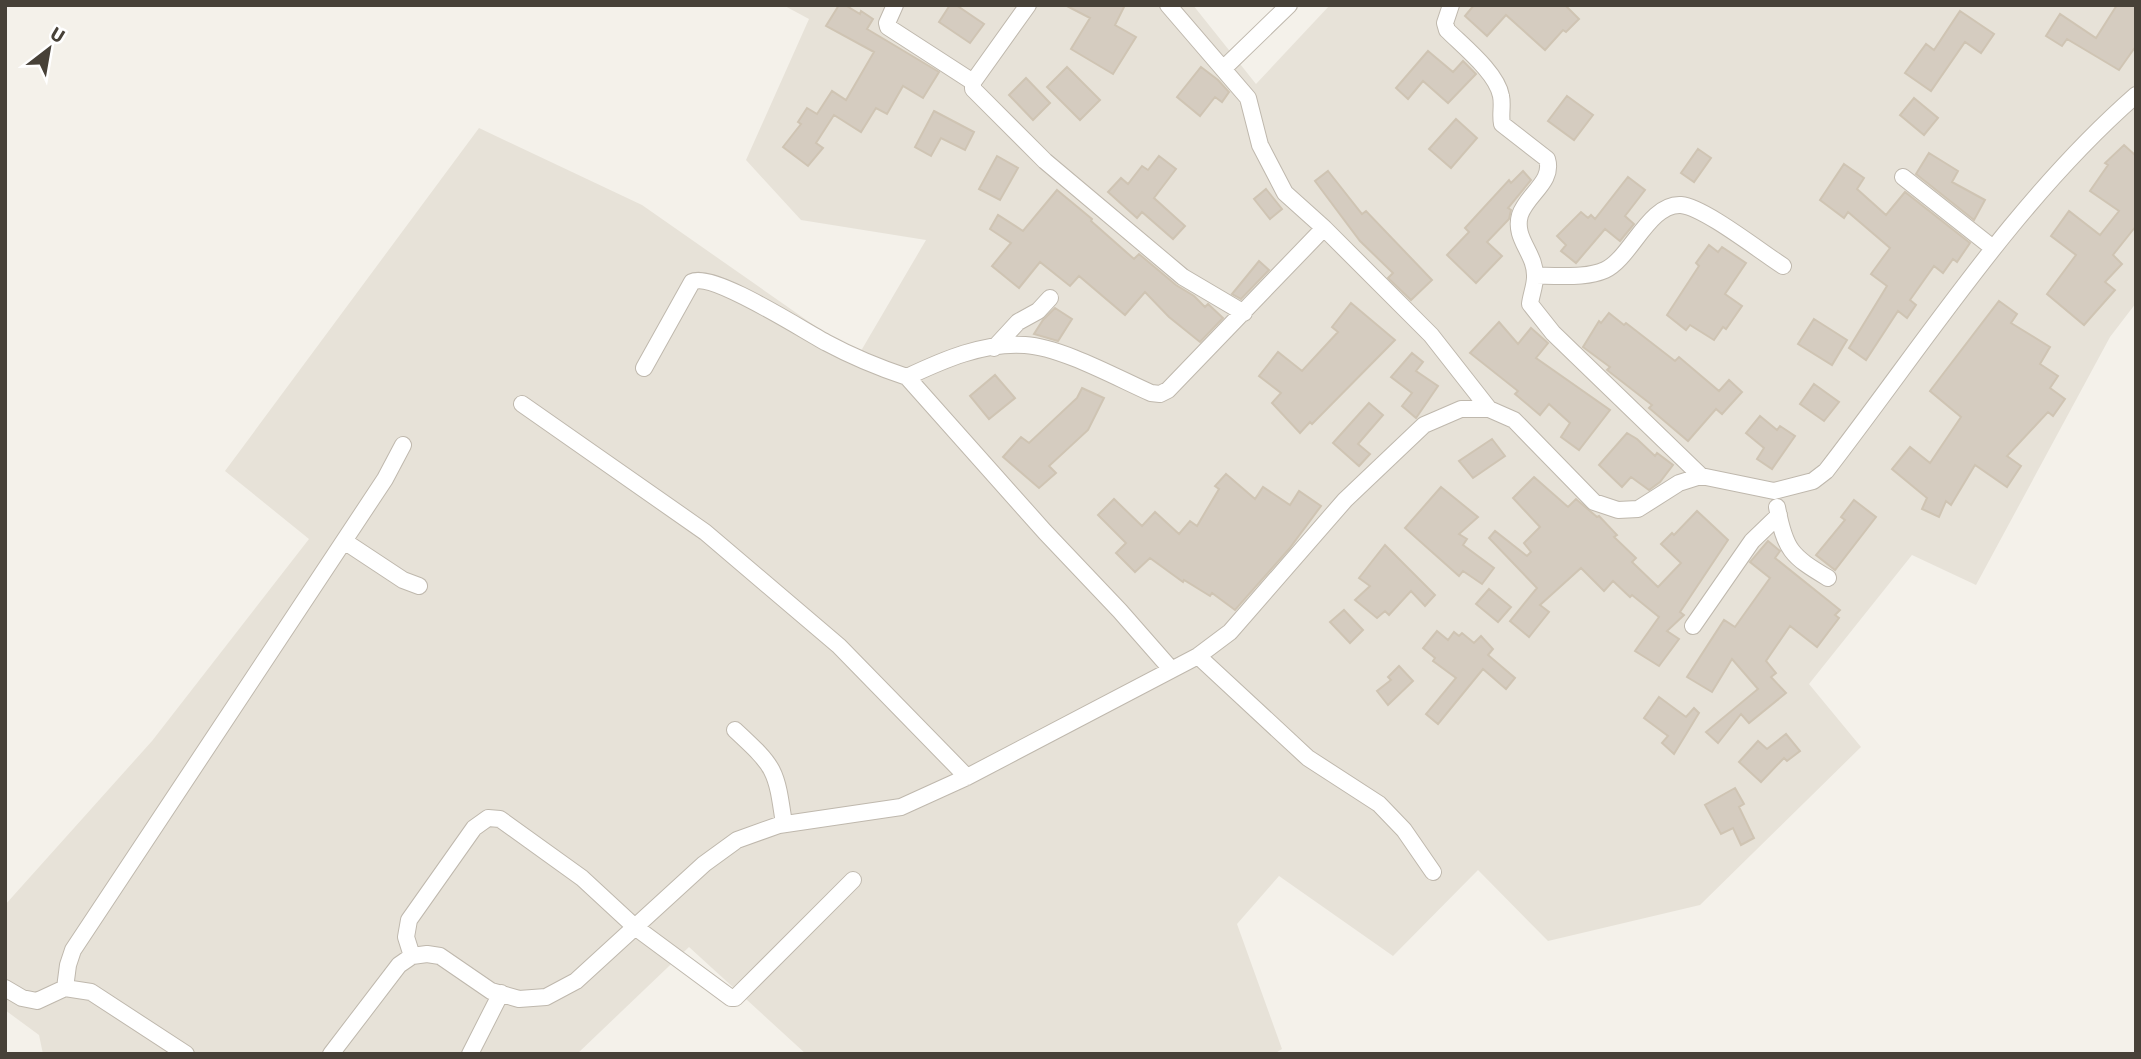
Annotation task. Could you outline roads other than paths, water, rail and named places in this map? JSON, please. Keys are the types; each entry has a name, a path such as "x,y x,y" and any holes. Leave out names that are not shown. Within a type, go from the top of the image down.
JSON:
{"street":[{"path":"895,5 887,23 888,27 973,82"},
{"path":"1028,5 973,82 973,89 1063,177 1183,277 1244,313"},
{"path":"1168,5 1248,98 1260,145 1286,193 1431,335 1489,409"},
{"path":"1223,69 1290,5"},
{"path":"1451,5 1445,23 1447,30 1485,67 1498,86 1502,124 1547,159 1550,168 1547,178 1531,195 1520,214 1518,229 1522,241 1531,253 1535,276 1530,304 1541,320 1701,476"},
{"path":"331,1054 399,965 412,956 440,956 491,990 519,999 546,997 576,981 704,864 737,840 784,824 901,807 967,777 1170,668 1198,656 1230,632 1346,500 1424,425 1461,409 1489,409 1514,420 1594,502 1618,510 1639,509 1679,483 1701,476 1774,491 1813,481 1826,471 1993,247 2096,129 2136,94"},
{"path":"1903,177 1993,247"},
{"path":"1535,276 1593,274 1608,268 1662,210 1680,205 1697,210 1783,266"},
{"path":"907,377 957,355 1026,345 1069,356 1150,393 1160,394 1168,390 1324,228"},
{"path":"643,368 692,282 697,279 708,280 751,300 828,344 907,377 1170,668"},
{"path":"993,348 1018,322 1038,311 1050,298"},
{"path":"522,404 705,532 839,646 967,777"},
{"path":"65,988 73,950 385,479 403,445"},
{"path":"1774,491 1786,544 1800,562 1828,578"},
{"path":"1693,626 1752,541 1779,515"},
{"path":"344,541 408,584 419,586"},
{"path":"1198,656 1308,758 1379,804 1405,830 1433,872"},
{"path":"735,730 771,765 778,779 784,824"},
{"path":"412,956 406,937 409,920 474,828 488,818 500,819 582,878 635,927 726,995 735,998 853,880"},
{"path":"5,988 22,998 37,1001 65,988 91,992 186,1054"},
{"path":"470,1054 501,993"}]}
